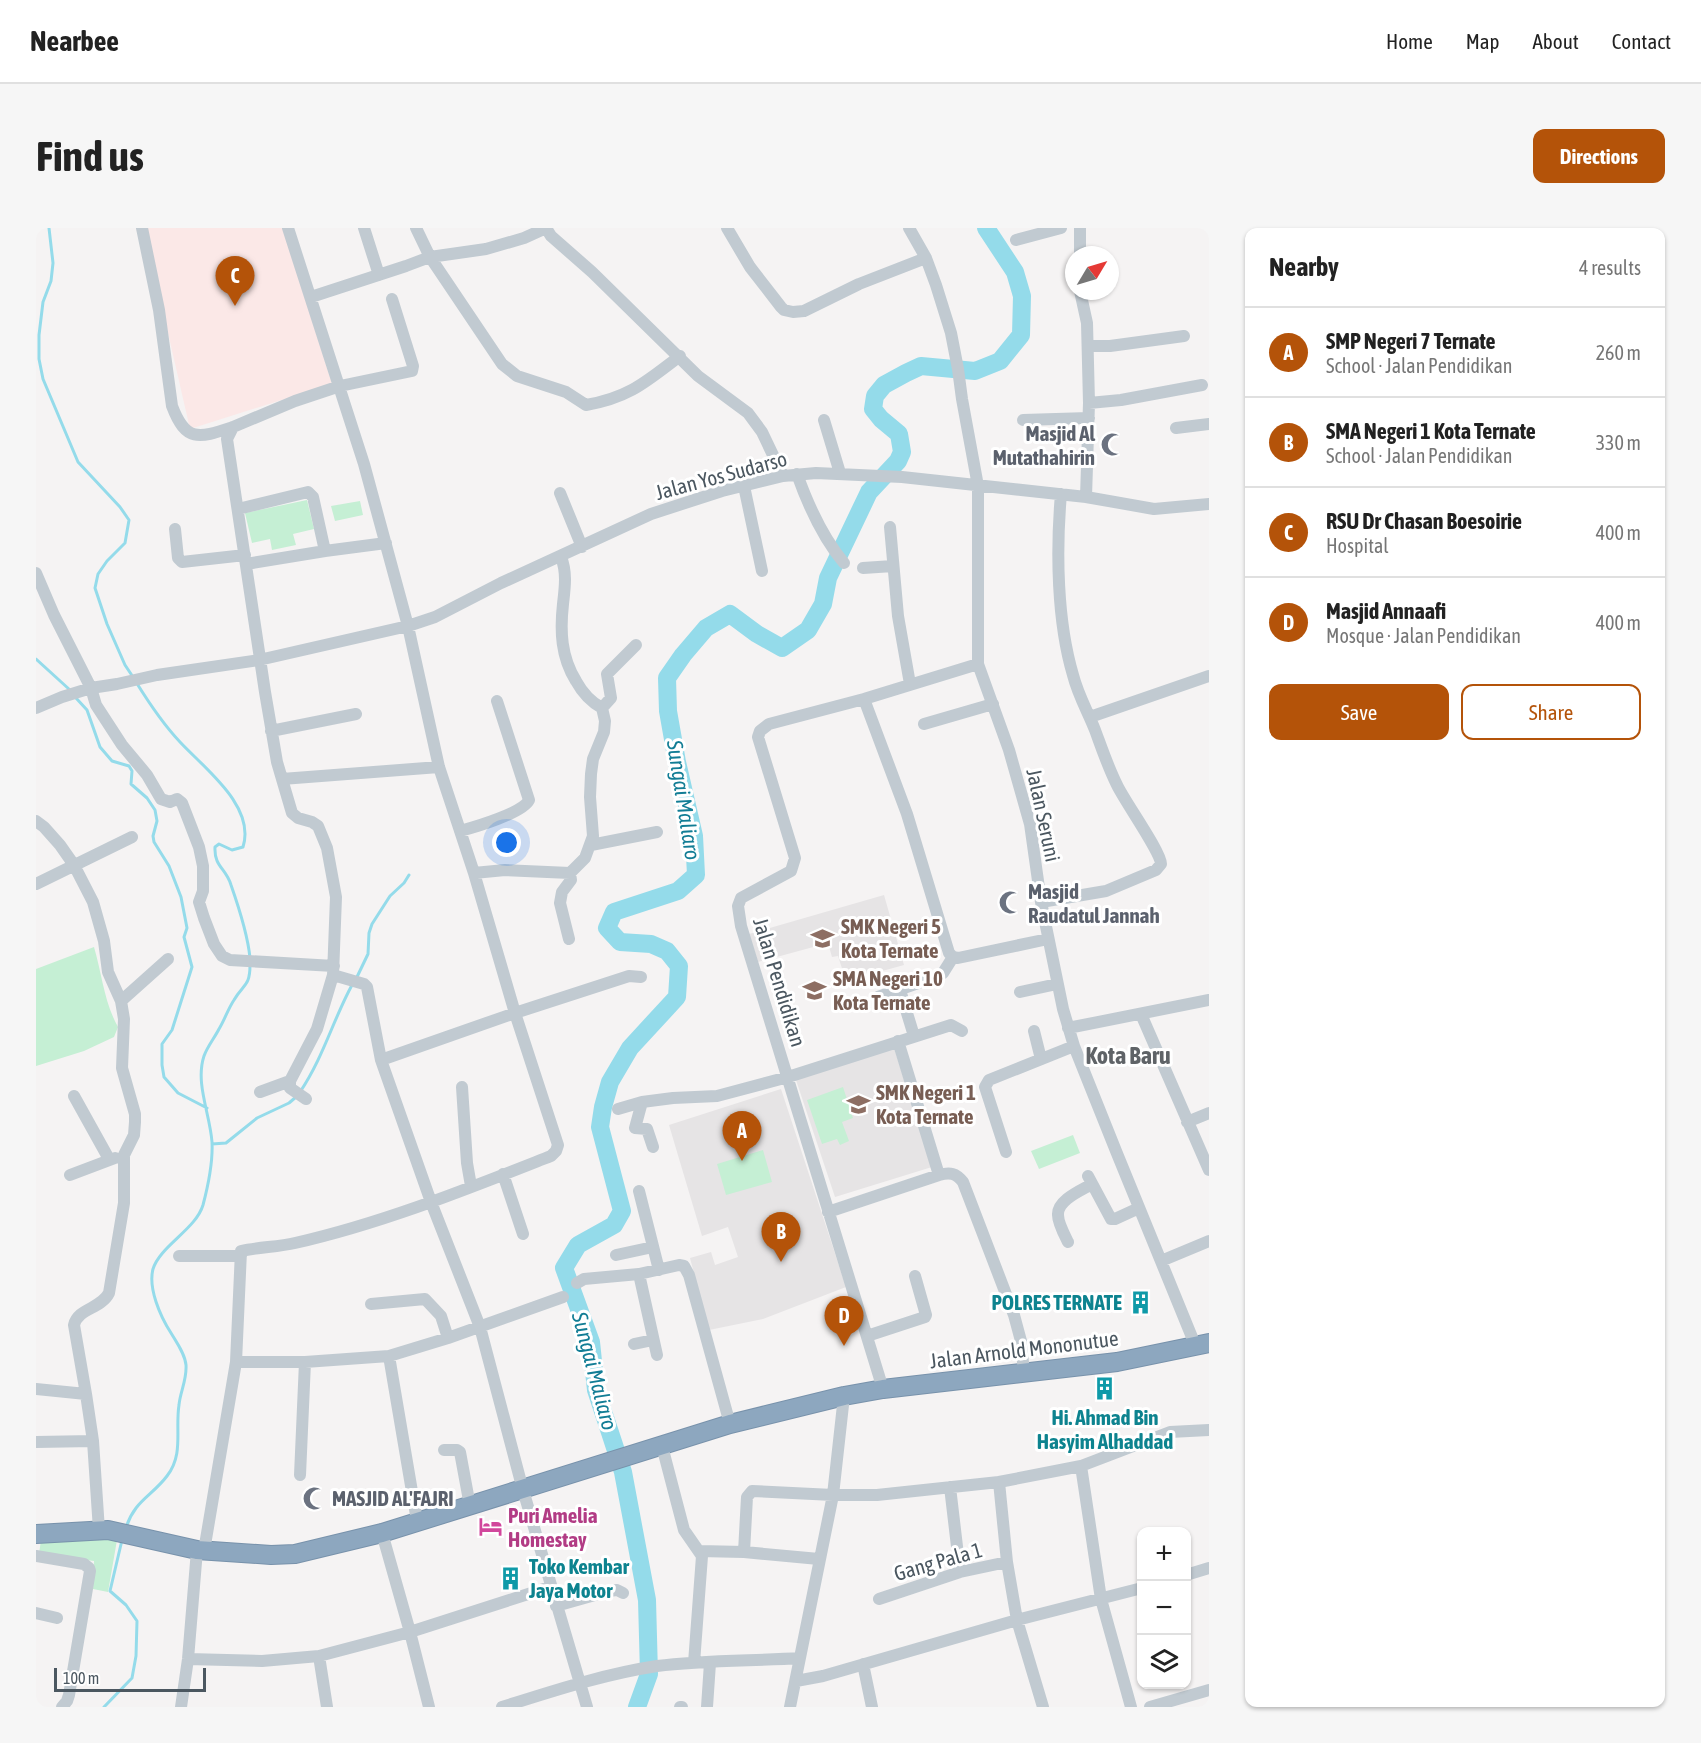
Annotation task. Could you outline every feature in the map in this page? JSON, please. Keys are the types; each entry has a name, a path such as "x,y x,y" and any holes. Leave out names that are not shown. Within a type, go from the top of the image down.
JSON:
{"highway":[{"name":"Jalan Arnold Mononutue","path":"36,1534 103,1530 201,1550 271,1556 295,1554 382,1533 730,1424 844,1396 884,1389 1117,1362 1203,1345"}],"street":[{"path":"142,228 159,310 171,406 181,426 191,434 206,435 233,427 285,405 340,386 409,372 414,368 392,299"},
{"path":"182,1707 201,1550 236,1362 242,1250 293,1244 363,1225 431,1202 551,1156 558,1145 439,767 408,626 386,543 340,386 288,228"},
{"path":"364,228 379,274"},
{"path":"416,228 430,257 502,364 517,376 566,392 586,405 636,390 680,356"},
{"path":"311,297 430,257 486,249 524,238 546,228 551,236 592,272 708,384 748,413 762,432 783,476"},
{"path":"727,228 750,267 781,307 793,312 804,310 858,284 926,258"},
{"name":"Jalan Seruni","path":"909,228 926,258 944,307 959,373 978,486 978,664 1028,816 1041,902 1068,1028 1161,1261 1203,1345"},
{"path":"1016,240 1061,228"},
{"path":"1080,228 1080,246"},
{"path":"1082,300 1087,323 1088,346 1089,418 1086,497"},
{"path":"1088,346 1110,346 1185,336"},
{"path":"1089,403 1122,400 1202,385"},
{"path":"1209,417 1178,425 1209,424"},
{"path":"1023,420 1089,418"},
{"path":"824,420 840,473"},
{"path":"233,427 227,439 259,660 282,779 292,813 318,826 327,848 336,897 333,971 317,1029 290,1081 290,1088 306,1099"},
{"name":"Jalan Yos Sudarso","path":"36,708 86,690 157,675 259,660 408,626 435,617 501,583 651,514 690,500 783,476 840,473 902,477 1086,497 1154,509 1209,504"},
{"path":"797,474 833,549 844,563"},
{"path":"744,486 762,571"},
{"path":"238,509 308,492 313,497 325,551"},
{"path":"560,493 582,546"},
{"path":"1041,902 1106,891 1156,870 1161,864 1159,855 1116,785 1090,717 1080,698 1073,675 1061,609 1059,560 1062,494"},
{"path":"890,527 898,616 910,684"},
{"path":"176,529 178,558 182,562 245,559 386,543"},
{"path":"474,873 505,870 570,873 585,858 594,836 590,796 591,774 593,759 604,732 605,721 602,708 592,702 580,688 564,653 561,631 565,579 561,557"},
{"path":"863,568 893,566"},
{"path":"36,573 86,690 105,721 147,775 161,798 170,802 180,800 199,848 203,866 203,891 199,902 210,934 222,956 230,960 333,971 367,987 381,1060 431,1202 480,1327 550,1587 587,1707"},
{"path":"602,708 611,698 607,674 636,645"},
{"name":"Jalan Pendidikan","path":"884,1389 741,926 738,906 744,895 791,871 795,865 794,852 758,737 760,730 770,724 864,699 978,664"},
{"path":"1090,717 1209,675"},
{"path":"864,699 907,814 952,957 958,958 996,951 1048,939"},
{"path":"460,831 508,814 524,806 529,800 497,701"},
{"path":"924,724 993,704"},
{"path":"272,731 356,714"},
{"path":"282,779 439,767"},
{"path":"36,822 54,837 74,865 93,902 104,940 108,972 120,1001 124,1030 122,1068 135,1114 134,1135 124,1155 124,1203 109,1293 104,1302 78,1316 74,1325 93,1441 103,1530"},
{"path":"591,846 657,832"},
{"path":"36,885 132,837"},
{"path":"569,939 560,903 562,892 571,880 570,873"},
{"path":"878,997 943,974 952,957"},
{"path":"120,1001 168,959"},
{"path":"381,1060 629,976 641,977"},
{"path":"1020,992 1057,984"},
{"path":"900,990 914,1036"},
{"path":"1068,1028 1209,1000"},
{"path":"1141,1014 1209,1170"},
{"path":"618,1109 642,1102 685,1096 717,1096 788,1077 951,1025 962,1031"},
{"path":"1034,1031 1041,1059"},
{"path":"898,1041 939,1175"},
{"path":"1006,1152 985,1088 986,1083 1074,1046"},
{"path":"260,1092 290,1081"},
{"path":"462,1087 466,1163 471,1185"},
{"path":"74,1096 110,1159"},
{"path":"642,1102 635,1128 647,1129 653,1147"},
{"path":"1187,1122 1209,1113"},
{"path":"70,1174 124,1155"},
{"path":"503,1174 523,1234"},
{"path":"828,1212 939,1175 955,1174 963,1182 1014,1315 1021,1341 1024,1373"},
{"path":"1068,1242 1058,1217 1060,1205 1090,1180 1111,1219 1139,1208"},
{"path":"639,1191 659,1270"},
{"path":"1161,1261 1209,1241"},
{"path":"616,1255 653,1247"},
{"path":"179,1256 241,1256"},
{"path":"577,1283 584,1279 639,1274 679,1265 686,1269 730,1424"},
{"path":"639,1274 657,1355"},
{"path":"867,1336 925,1317 915,1276"},
{"path":"236,1362 304,1362 389,1356 448,1338 562,1297"},
{"path":"371,1304 425,1299 441,1316 448,1338"},
{"path":"634,1344 653,1340"},
{"path":"389,1356 417,1521"},
{"path":"300,1475 304,1362"},
{"path":"36,1389 86,1394"},
{"path":"790,1707 833,1496 844,1396"},
{"path":"744,1552 747,1497 750,1492 756,1490 833,1496 877,1496 999,1482 1082,1466 1163,1434 1209,1430"},
{"path":"36,1442 93,1441"},
{"path":"662,1446 684,1530 703,1559 694,1663"},
{"path":"444,1450 457,1449 460,1452 470,1506"},
{"path":"1082,1466 1101,1599 1131,1707"},
{"path":"999,1482 1007,1562 1017,1620 1043,1707"},
{"path":"950,1487 960,1572"},
{"path":"382,1533 429,1707"},
{"path":"699,1551 744,1552 819,1559"},
{"path":"36,1556 84,1564 90,1571 69,1695 62,1707"},
{"name":"Gang Pala 1","path":"879,1599 960,1572 1007,1562"},
{"path":"1191,1573 1209,1568"},
{"path":"188,1659 262,1661 319,1656 410,1632 550,1587"},
{"path":"796,1681 823,1676 1017,1620 1137,1589"},
{"path":"556,1606 609,1591 616,1590 623,1593"},
{"path":"36,1613 57,1618"},
{"path":"319,1656 327,1707"},
{"path":"502,1707 579,1683 660,1666 800,1658"},
{"path":"707,1707 710,1663"},
{"path":"863,1664 872,1707"},
{"path":"1150,1707 1183,1702 1209,1690"}],"shaded area":[{"path":"144,228 283,228 332,384 190,429"},
{"name":"SMK Negeri 5 Kota Ternate","path":"884,895 904,965 846,981 838,956 832,957 828,943 758,962 749,934"},
{"name":"SMK Negeri 1 Kota Ternate","path":"893,1045 932,1167 835,1197 795,1077"},
{"path":"781,1089 846,1287 763,1319 709,1330 690,1258 711,1252 715,1265 738,1257 728,1227 702,1236 669,1125"}],"green space":[{"path":"307,500 314,529 293,534 296,545 272,550 270,539 252,543 245,513"},
{"path":"360,501 363,515 335,521 331,506"},
{"path":"94,947 106,998 118,1027 114,1037 84,1051 36,1066 36,969"},
{"path":"843,1087 853,1118 842,1122 849,1141 840,1145 837,1139 822,1144 807,1100"},
{"path":"1073,1135 1080,1153 1039,1169 1031,1151"},
{"path":"763,1150 772,1182 726,1195 717,1164"},
{"path":"41,1540 117,1540 108,1592 93,1589 94,1561 39,1554"}],"waterway":[{"path":"49,228 53,263 51,281 43,302 39,359 43,379 78,462 120,507 129,520 125,543 98,574 95,588 107,624 125,665 133,677"},
{"name":"Sungai Maliaro","path":"637,1707 649,1674 647,1600 623,1472 596,1390 591,1342 564,1268 578,1245 614,1225 622,1211 600,1127 603,1107 610,1082 630,1048 677,997 679,966 667,951 651,944 620,942 607,928 614,912 678,891 696,875 694,836 668,711 667,678 683,655 706,628 730,614 757,634 782,648 808,630 823,604 828,578 869,492 898,461 902,452 899,434 873,409 875,396 884,385 921,366 975,371 1000,361 1021,335 1022,296 1015,272 986,228"},
{"path":"36,659 70,690"},
{"path":"136,682 168,728 225,789 242,817 245,832 243,847 232,850 219,844 215,847 215,854 234,893 250,958"},
{"path":"76,698 87,710 100,747 112,761 129,766 132,771 131,784 147,798 155,810 157,821 153,836 154,842 169,866 181,897 187,928 184,937 192,967 172,1030 162,1044 164,1077 178,1093 207,1108"},
{"path":"356,979 368,954 372,924 390,896 409,875"},
{"path":"126,1528 134,1511 167,1476 177,1450 178,1414 186,1365 156,1302 152,1285 153,1269 163,1253 193,1222 203,1205 210,1174 212,1142 202,1088 202,1066 207,1049 232,1003 247,982 250,965"},
{"path":"300,1092 315,1066 352,985"},
{"path":"212,1144 226,1143 257,1118 289,1103 296,1097"},
{"path":"104,1707 132,1678 136,1656 137,1621 126,1605 110,1591 122,1540"}],"place":[{"name":"RSU Dr Chasan Boesoirie","path":"235,306"},
{"name":"Masjid Al Mutathahirin","path":"1113,445"},
{"name":"Masjid Raudatul Jannah","path":"1010,903"},
{"name":"SMK Negeri 5 Kota Ternate","path":"823,938"},
{"name":"SMA Negeri 10 Kota Ternate","path":"815,990"},
{"name":"SMK Negeri 1 Kota Ternate","path":"858,1104"},
{"name":"SMP Negeri 7 Ternate","path":"742,1161"},
{"name":"SMA Negeri 1 Kota Ternate","path":"781,1262"},
{"name":"POLRES TERNATE","path":"1140,1302"},
{"name":"Masjid Annaafi","path":"844,1346"},
{"name":"Hi. Ahmad Bin Hasyim Alhaddad","path":"1105,1389"},
{"name":"MASJID AL'FAJRI","path":"314,1498"},
{"name":"Puri Amelia Homestay","path":"490,1527"},
{"name":"Toko Kembar Jaya Motor","path":"511,1578"}],"district":[{"name":"Kota Baru","path":"1128,1055"}]}
